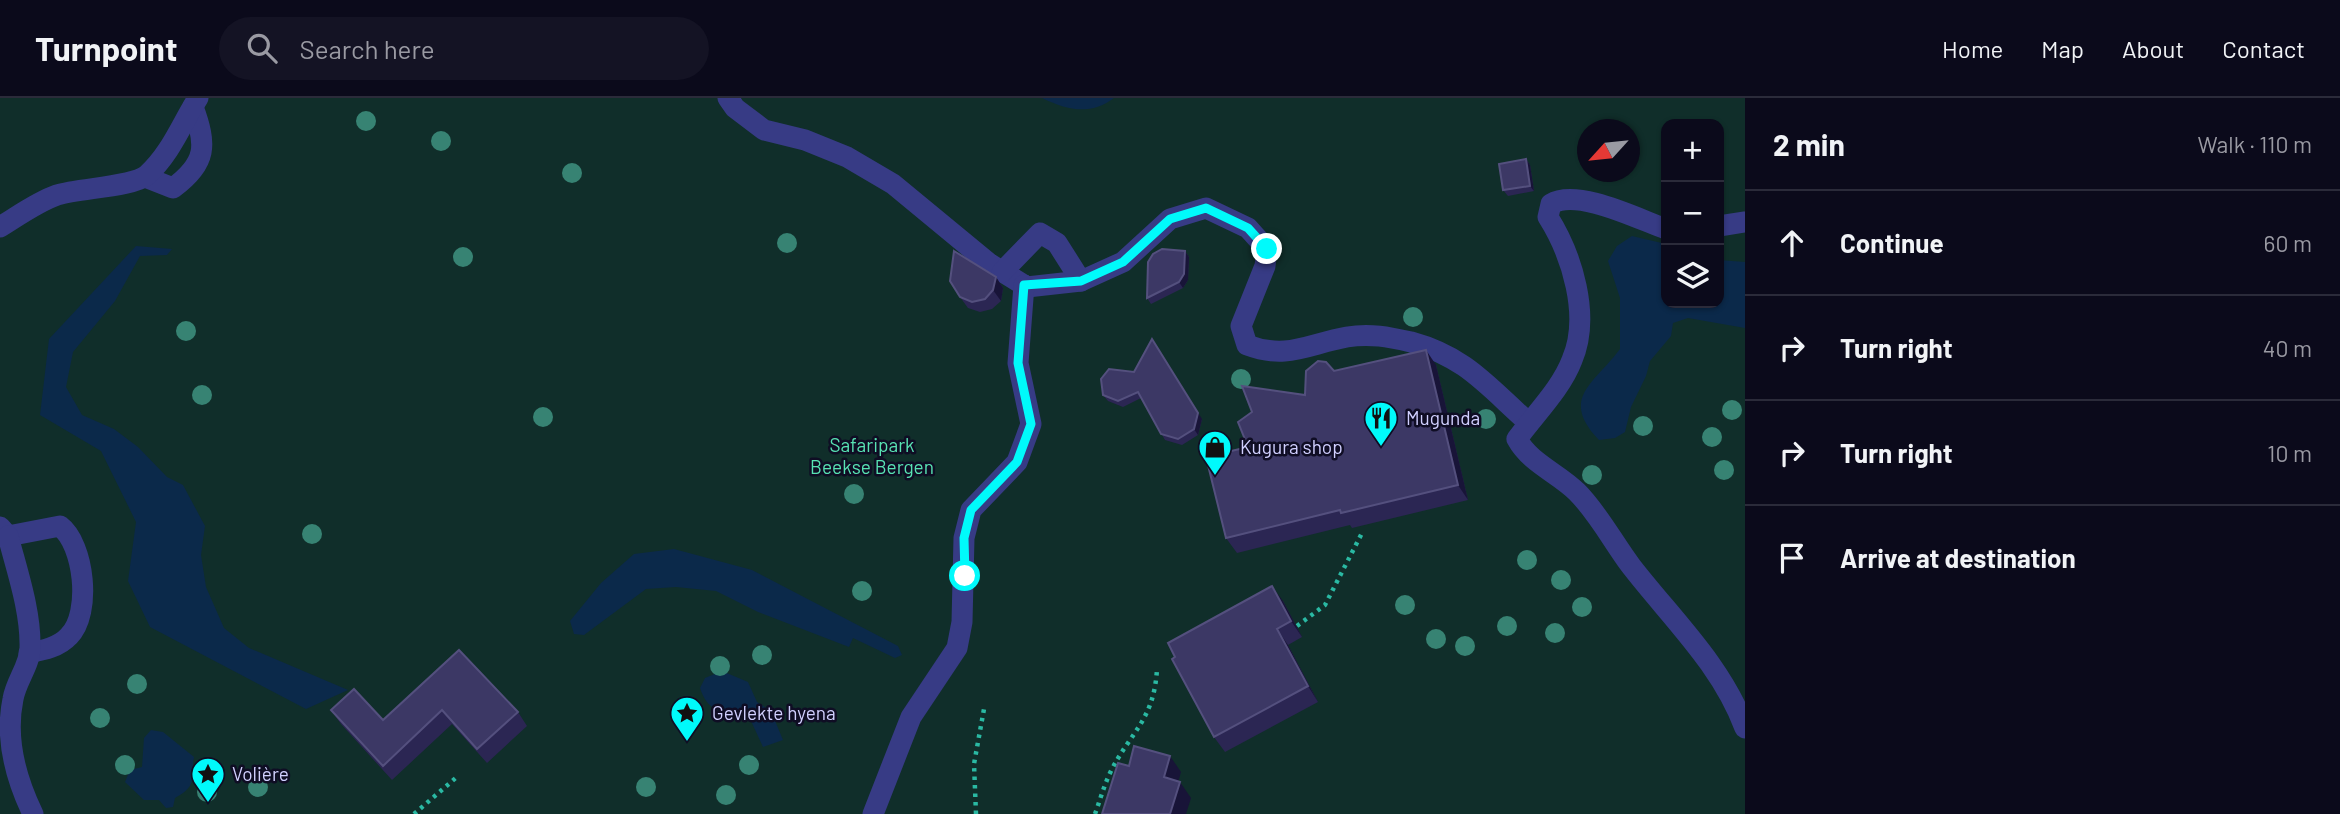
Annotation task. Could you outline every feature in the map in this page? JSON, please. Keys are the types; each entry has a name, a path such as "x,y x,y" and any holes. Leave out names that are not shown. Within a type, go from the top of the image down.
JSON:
{"street":[{"path":"728,98 735,108 764,130 805,140 837,153 893,184 1002,272 1024,285 1081,281 1123,262 1170,219 1206,208 1248,228 1267,249 1265,266 1241,326 1247,345 1268,353 1371,335 1389,336 1436,349 1459,360 1528,423"},
{"path":"0,227 52,197 75,190 125,184 145,177 175,143 196,102"},
{"path":"145,177 173,188 192,174 202,154 202,133 196,102"},
{"path":"1661,227 1591,202 1561,198 1551,204 1548,217 1559,233 1576,288 1579,325 1573,359 1554,391 1517,439 1523,449 1577,491 1631,566 1695,640 1730,694 1745,728"},
{"path":"1724,225 1745,222"},
{"path":"1002,272 1040,233 1057,243 1081,281"},
{"path":"873,814 911,718 957,648 962,622 964,538 971,510 1017,462 1031,424 1018,363 1024,285"},
{"path":"29,653 54,647 70,636 80,606 80,560 71,534 60,526 4,532 27,618 29,653 6,701 14,769 33,814"}],"path":[{"path":"1297,626 1325,606 1362,533"},
{"path":"1095,814 1111,771 1135,736 1156,694 1157,669"},
{"path":"976,814 974,764 984,709"},
{"path":"414,814 458,776"}],"green space":[{"name":"Safaripark Beekse Bergen","path":"0,98 1745,98 1745,814 0,814"}],"water":[{"path":"1042,98 1114,98 1096,107 1078,109 1060,106"},
{"path":"1632,236 1661,243 1661,308 1724,308 1724,260 1745,262 1745,328 1688,318 1673,323 1671,336 1650,361 1631,407 1625,432 1615,438 1599,440 1587,425 1581,402 1591,382 1620,349 1620,298 1608,261 1617,246"},
{"path":"136,246 172,249 167,255 140,256 115,301 73,352 66,387 82,415 114,429 138,447 167,477 183,485 205,526 201,555 206,587 224,628 249,648 348,690 306,709 150,627 128,581 136,522 101,451 40,415 49,339"},
{"path":"674,549 752,570 898,646 902,655 895,658 853,638 849,647 758,612 716,591 676,587 646,589 584,635 574,634 570,621 601,583 634,554"},
{"path":"722,671 748,682 757,702 771,711 783,740 763,747 746,710 717,710 708,703 700,688 705,678"},
{"path":"151,730 163,732 194,757 191,785 175,798 173,807 166,808 159,800 144,800 125,782 130,770 142,767 144,738"}],"building":[{"path":"1526,159 1530,186 1503,190 1499,164"},
{"path":"1162,249 1185,251 1184,274 1179,282 1147,298 1148,262 1153,254"},
{"path":"954,251 996,277 993,290 985,299 972,302 960,297 950,281"},
{"path":"1152,339 1198,413 1194,429 1178,439 1161,434 1138,392 1118,401 1103,395 1101,379 1109,369 1134,372"},
{"path":"1426,350 1458,485 1226,538 1206,457 1248,447 1238,422 1252,412 1242,386 1305,395 1306,371 1318,361 1326,362 1334,371"},
{"path":"1272,586 1291,621 1277,629 1308,686 1214,737 1172,659 1175,657 1168,643"},
{"path":"459,650 518,712 477,749 442,710 383,766 331,710 354,689 383,720"},
{"path":"1134,746 1170,756 1164,777 1180,782 1170,814 1102,814 1118,763 1129,766"}],"place":[{"name":"Mugunda","path":"1381,448"},
{"name":"Kugura shop","path":"1215,477"},
{"name":"Gevlekte hyena","path":"687,743"},
{"name":"Volière","path":"208,804"}],"route":[{"path":"965,576 964,538 971,510 1017,462 1031,424 1018,363 1024,285 1027,287 1081,281 1123,262 1170,219 1206,208 1248,228 1267,249"}]}
